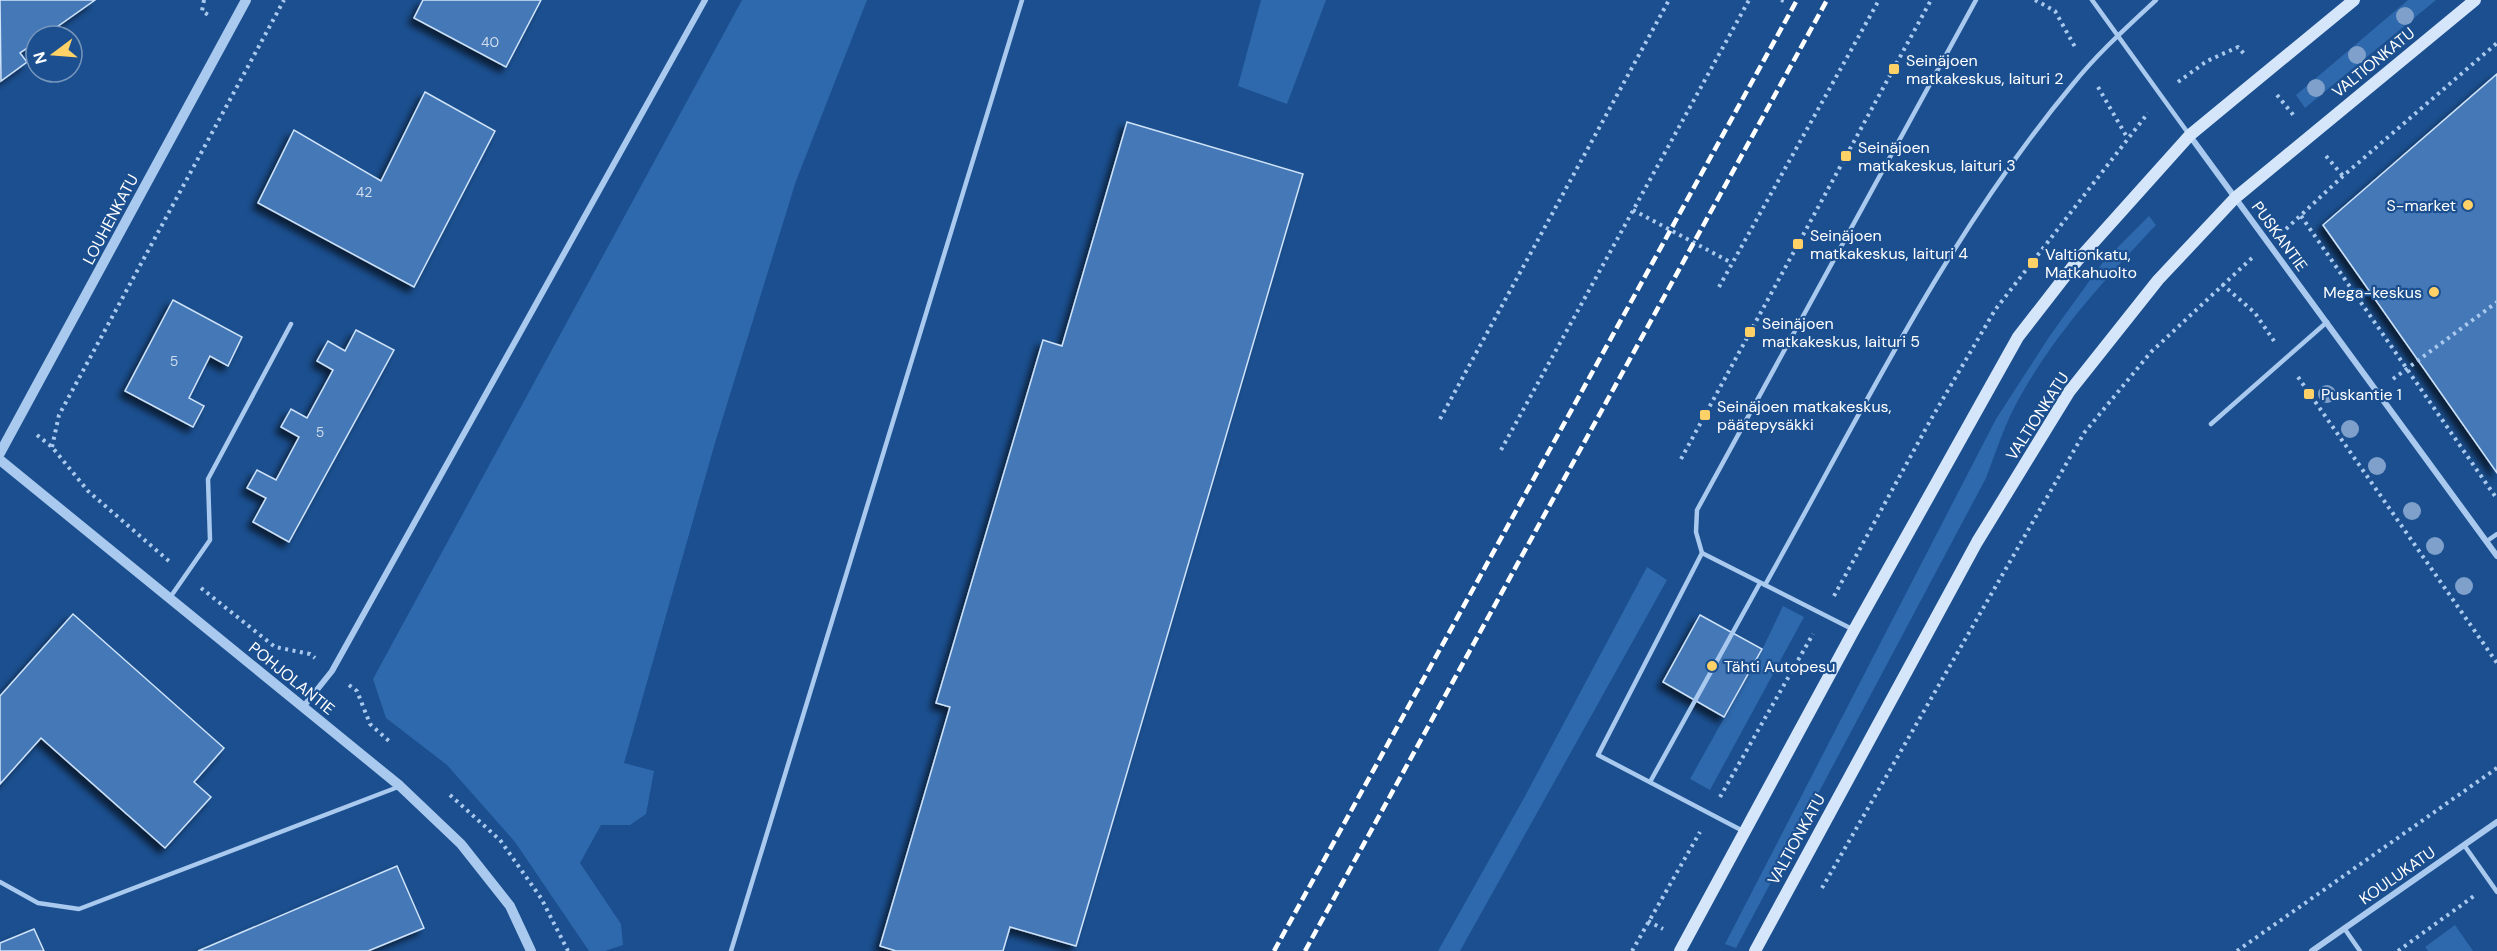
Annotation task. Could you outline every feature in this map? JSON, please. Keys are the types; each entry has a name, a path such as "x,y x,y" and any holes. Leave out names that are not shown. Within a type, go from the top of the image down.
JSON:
{"main road":[{"path":"1680,951 1854,630 2018,337 2077,261 2190,135 2354,0"},
{"name":"VALTIONKATU","path":"1755,951 1977,542 2069,392 2158,280 2235,198 2475,0"}],"street":[{"name":"LOUHENKATU","path":"0,453 246,0"},
{"path":"303,706 332,671 705,0"},
{"name":"PUSKANTIE","path":"2190,135 2497,556"},
{"name":"POHJOLANTIE","path":"0,460 400,786 461,843 510,906 531,951"},
{"name":"KOULUKATU","path":"2312,951 2497,822"}],"lane":[{"path":"730,951 1022,0"},
{"path":"1745,832 1598,755 1702,554 1696,532 1697,510 1976,0"},
{"path":"2092,0 2190,135"},
{"path":"1650,782 1939,271 1991,191 2073,84 2118,35 2156,0"},
{"path":"2211,424 2326,322"},
{"path":"169,599 210,540 208,479 291,324"},
{"path":"2487,541 2497,534"},
{"path":"1702,554 1854,630"},
{"path":"0,882 38,903 79,909 400,786"},
{"path":"2464,845 2497,892"},
{"path":"2344,928 2360,951"}],"path":[{"path":"52,447 59,415 284,0"},
{"path":"1440,419 1669,0"},
{"path":"1501,450 1749,0"},
{"path":"1719,287 1879,0"},
{"path":"1681,459 1931,0"},
{"path":"2497,43 2343,176 2301,216 2497,499"},
{"path":"2238,47 2343,176"},
{"path":"1633,210 1732,263"},
{"path":"1820,891 2084,433 2151,352 2222,284 2255,313 2497,663"},
{"path":"2378,391 2497,302"},
{"path":"2237,951 2497,768"},
{"path":"2398,951 2492,884"}],"shaded area":[{"path":"742,0 867,0 796,181 715,443 624,763 654,771 646,814 630,825 601,825 580,863 621,924 623,945 605,951 589,951 515,842 447,765 386,718 373,679"},
{"path":"1261,0 1326,0 1287,104 1238,86"},
{"path":"2408,0 2436,0 2305,108 2296,95"},
{"path":"2149,216 2156,225 2079,311 2029,381 2007,424 1986,478 1736,948 1725,944 1996,419 2049,337 2103,262"},
{"path":"1647,567 1667,580 1460,951 1438,951 1524,798"},
{"path":"1783,606 1804,617 1710,790 1690,779 1762,650"},
{"path":"2455,925 2473,951 2428,951 2425,947"}],"building":[{"path":"0,0 95,0 61,24 24,24 24,50 20,53 24,58 24,64 1,81"},
{"path":"423,0 541,0 506,67 414,18"},
{"name":"Mega-keskus","path":"2497,74 2497,473 2323,225"},
{"path":"425,92 495,131 414,287 258,203 294,130 381,181"},
{"path":"1127,122 1303,174 1076,946 1010,927 1003,951 896,951 880,946 950,707 936,703 1043,340 1062,346"},
{"path":"173,300 242,337 228,366 210,356 189,398 204,406 193,427 125,391"},
{"path":"356,330 394,350 289,542 253,522 266,498 247,488 257,470 276,480 299,437 281,427 291,409 307,418 333,370 317,361 328,341 345,351"},
{"path":"73,614 224,748 194,782 211,797 165,848 41,738 0,784 0,696"},
{"name":"Tähti Autopesu","path":"1700,615 1762,649 1724,717 1663,682"},
{"path":"397,866 424,928 368,951 198,951"},
{"path":"34,929 44,951 0,951 0,943"}],"railway":[{"path":"1274,951 1797,0"},
{"path":"1305,951 1827,0"}],"place":[{"name":"Seinäjoen matkakeskus, laituri 2","path":"1894,69"},
{"name":"Seinäjoen matkakeskus, laituri 3","path":"1846,156"},
{"name":"S-market","path":"2468,205"},
{"name":"Seinäjoen matkakeskus, laituri 4","path":"1798,244"},
{"name":"Valtionkatu, Matkahuolto","path":"2033,263"},
{"name":"Mega-keskus","path":"2434,292"},
{"name":"Seinäjoen matkakeskus, laituri 5","path":"1750,332"},
{"name":"Puskantie 1","path":"2309,394"},
{"name":"Seinäjoen matkakeskus, päätepysäkki","path":"1705,415"},
{"name":"Tähti Autopesu","path":"1712,666"}]}
